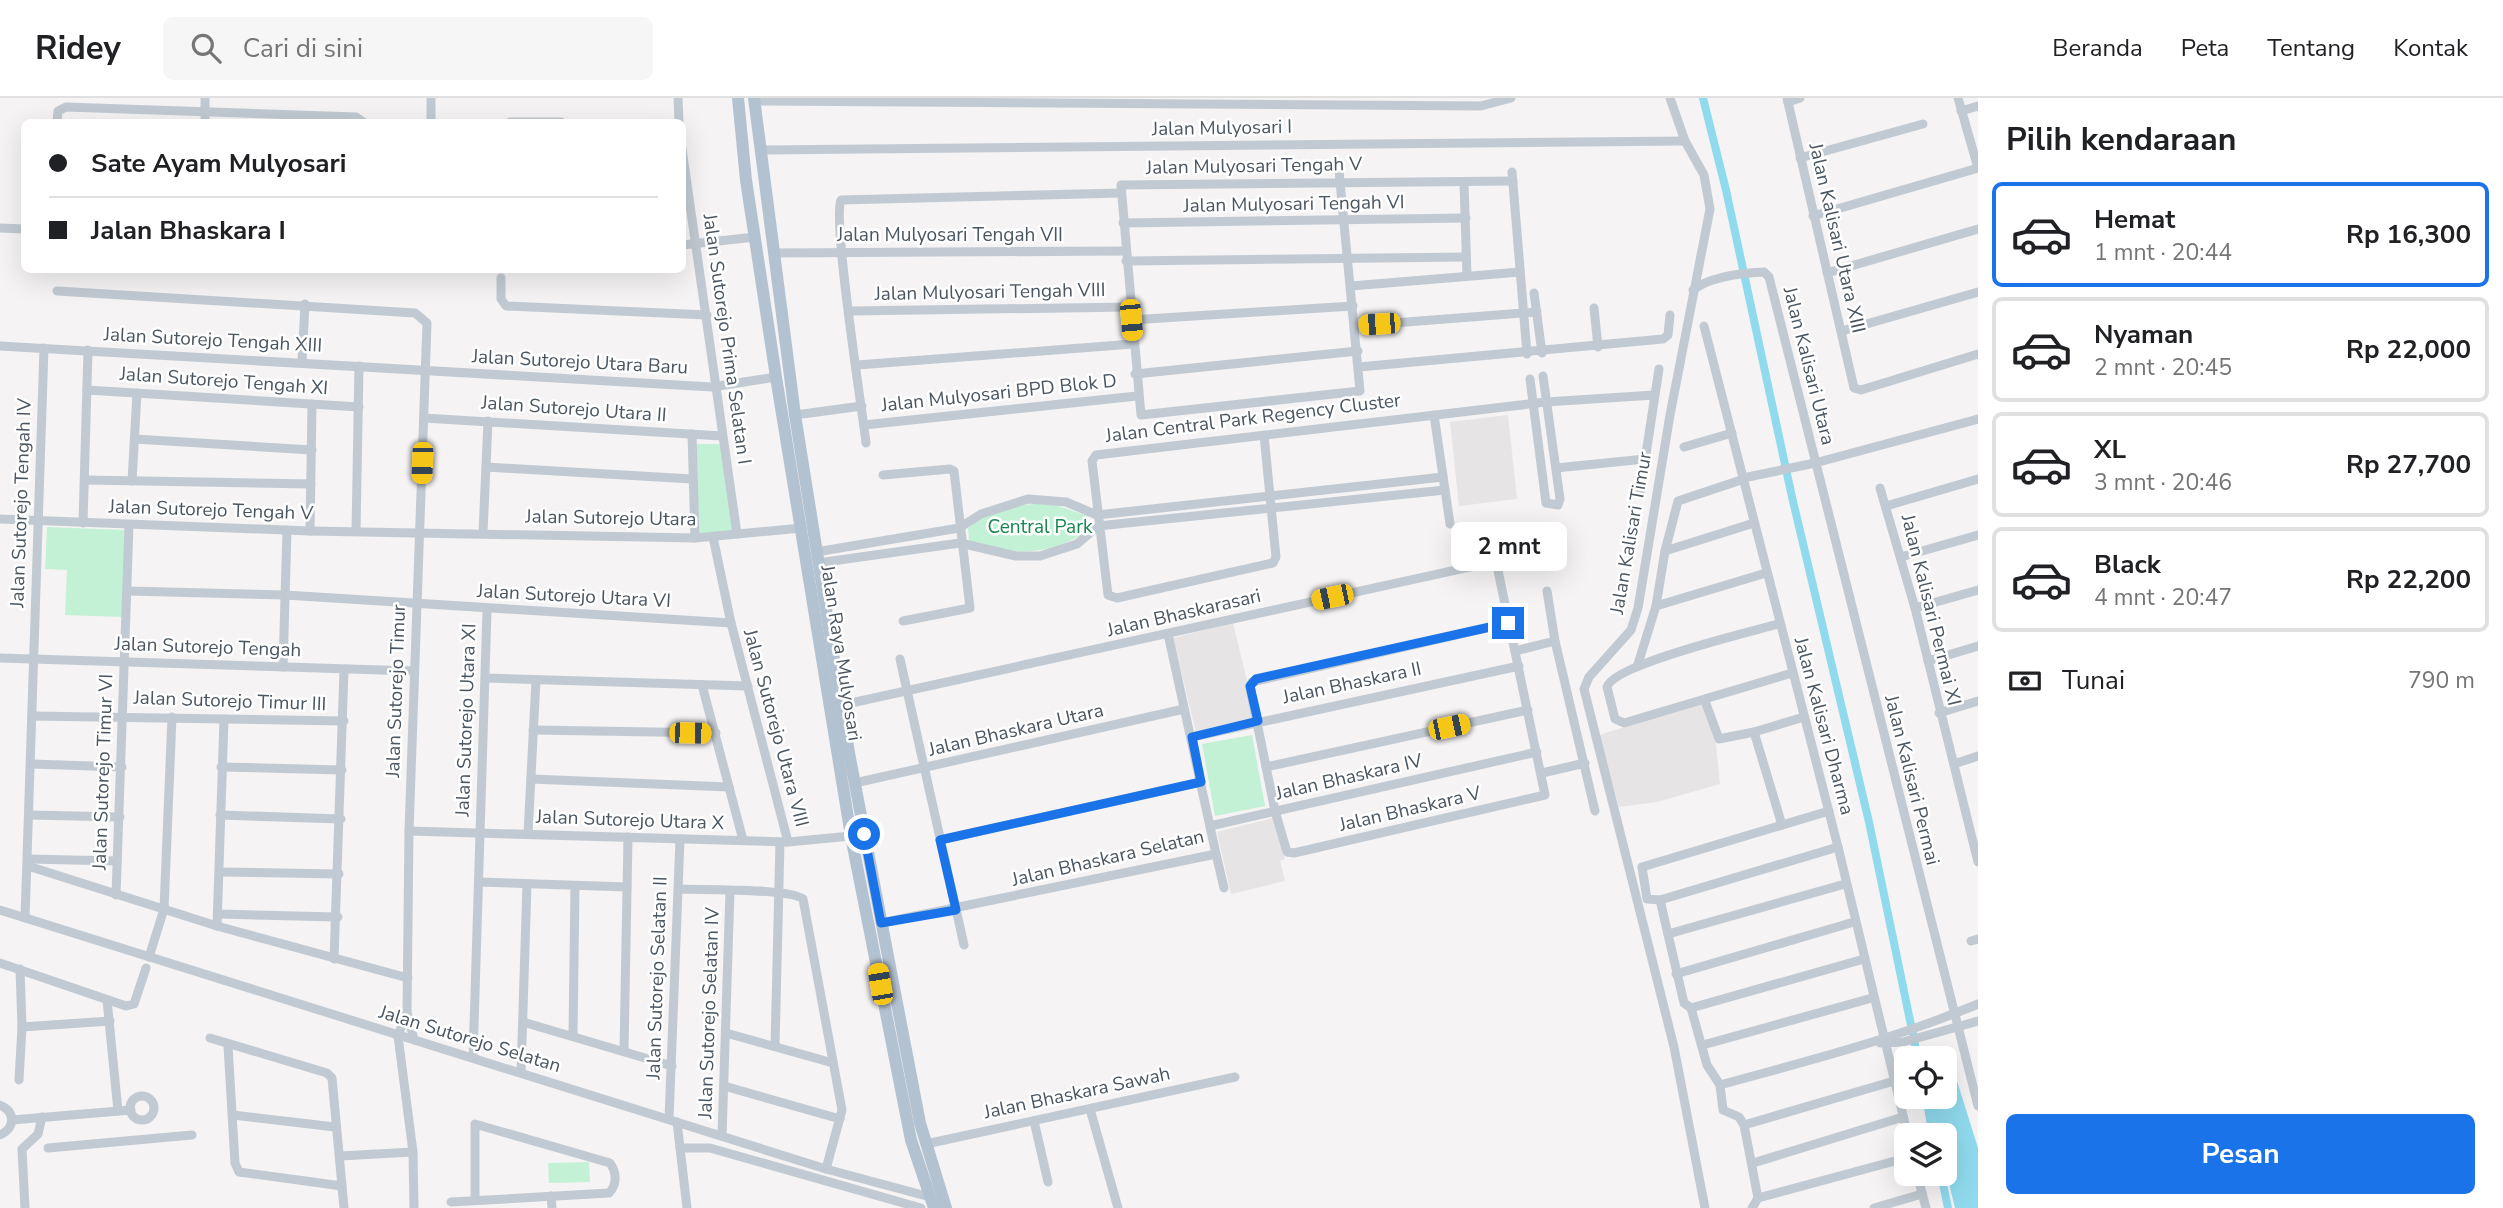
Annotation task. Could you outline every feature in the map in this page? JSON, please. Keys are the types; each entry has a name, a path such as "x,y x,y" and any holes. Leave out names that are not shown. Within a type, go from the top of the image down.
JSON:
{"main road":[{"name":"Jalan Raya Mulyosari","path":"738,98 746,174 776,377 795,415 842,705 851,836 883,964 911,1140 932,1202"},
{"name":"Jalan Raya Mulyosari","path":"754,99 774,253 786,395 802,528 844,754 855,783 881,923 883,964"},
{"path":"746,174 762,164"},
{"path":"746,174 764,178"},
{"name":"Jalan Raya Mulyosari","path":"886,982 919,1123 946,1208"}],"street":[{"path":"205,98 205,119"},
{"path":"431,98 431,119"},
{"path":"678,98 679,119"},
{"path":"754,99 1481,106 1511,98"},
{"name":"Jalan Kalisari Timur","path":"1670,98 1685,142 1704,175 1710,209 1693,290 1638,608 1631,630 1587,680 1584,689 1674,1047 1705,1208"},
{"path":"1787,100 1800,98"},
{"path":"1813,216 1978,168 1958,98"},
{"name":"Jalan Kalisari Utara XIII","path":"1787,100 1853,386 1861,390 1978,354"},
{"path":"1961,111 1978,106"},
{"path":"57,119 58,111 66,107 359,119"},
{"path":"1800,158 1923,124"},
{"name":"Jalan Mulyosari I","path":"760,150 1685,142"},
{"path":"1121,193 1137,396 1142,415 1357,393 1360,389 1358,351 1339,169"},
{"name":"Jalan Mulyosari Tengah V","path":"842,253 839,204 847,198 1121,193 1122,184 1464,183 1512,177 1520,272"},
{"path":"1464,183 1467,276"},
{"name":"Jalan Sutorejo Prima Selatan I","path":"686,192 697,246 737,534"},
{"name":"Jalan Mulyosari Tengah VI","path":"1123,223 1344,222 1465,218"},
{"path":"0,228 21,229"},
{"path":"1828,273 1978,229"},
{"path":"686,245 755,237"},
{"name":"Jalan Mulyosari Tengah VII","path":"774,253 1466,257"},
{"path":"842,253 866,443"},
{"path":"1351,286 1520,272 1527,354"},
{"name":"Jalan Kalisari Utara","path":"1693,290 1705,283 1750,273 1764,272 1769,276 1813,463"},
{"path":"501,278 501,299 506,306 707,316"},
{"path":"57,290 305,304 302,362"},
{"path":"1842,331 1978,292"},
{"path":"1535,293 1542,352"},
{"name":"Jalan Sutorejo Timur","path":"305,304 420,315 428,327 409,831 407,1012 414,1040"},
{"path":"1131,320 1353,306"},
{"name":"Jalan Mulyosari Tengah VIII","path":"850,311 1130,307"},
{"path":"1594,308 1598,347"},
{"path":"1355,326 1537,313"},
{"path":"1359,367 1527,354 1667,337 1670,315"},
{"name":"Jalan Kalisari Dharma","path":"1704,326 1829,811 1881,1041 1894,1081"},
{"path":"857,365 1133,344"},
{"name":"Jalan Sutorejo Tengah XIII","path":"0,346 425,370"},
{"name":"Jalan Sutorejo Tengah IV","path":"24,918 44,348"},
{"path":"83,523 88,350"},
{"path":"1135,374 1358,351"},
{"path":"356,531 359,366"},
{"path":"1640,493 1660,369"},
{"name":"Jalan Sutorejo Utara Baru","path":"425,370 717,387 776,377"},
{"path":"1530,379 1546,503 1558,505 1560,500 1543,376"},
{"name":"Jalan Sutorejo Tengah XI","path":"87,390 359,407"},
{"path":"132,481 137,393"},
{"name":"Jalan Central Park Regency Cluster","path":"1272,506 1276,557 1272,564 1117,598 1111,597 1106,590 1092,461 1096,455 1546,402 1654,395"},
{"name":"Jalan Mulyosari BPD Blok D","path":"864,425 1137,396"},
{"path":"310,531 312,404"},
{"path":"795,415 862,406"},
{"path":"1434,415 1450,524"},
{"name":"Jalan Sutorejo Utara II","path":"424,418 722,436"},
{"path":"1638,664 1657,606 1665,551 1678,500 1755,475 1813,463 1978,419"},
{"path":"483,533 488,421"},
{"path":"1684,447 1732,433"},
{"path":"691,434 695,538"},
{"path":"1264,435 1272,506"},
{"path":"135,439 312,450"},
{"path":"1556,468 1645,458"},
{"name":"Jalan Kalisari Permai","path":"1813,463 1978,1106"},
{"path":"486,467 692,479"},
{"path":"883,475 953,470 970,609 903,621"},
{"path":"817,557 959,527 981,514 1028,499 1066,502 1097,514 1443,477"},
{"path":"1886,506 1978,479"},
{"path":"85,480 311,484"},
{"name":"Jalan Kalisari Permai XI","path":"1880,488 1915,608 1939,713 1973,818 1978,862"},
{"path":"817,557 960,543 1016,556 1040,556 1077,544 1098,526 1445,490"},
{"name":"Jalan Sutorejo Tengah V","path":"0,519 310,531 420,532"},
{"path":"1665,551 1754,523"},
{"name":"Jalan Sutorejo Timur VI","path":"116,895 129,525"},
{"name":"Jalan Sutorejo Utara","path":"420,532 695,538 802,528"},
{"path":"283,667 287,530"},
{"path":"1901,557 1978,535"},
{"name":"Jalan Sutorejo Utara VIII","path":"713,537 784,842 779,892 775,1046"},
{"path":"903,537 905,549"},
{"name":"Jalan Bhaskarasari","path":"842,705 1532,553"},
{"path":"1496,561 1542,773 1585,764"},
{"path":"1657,606 1766,573"},
{"path":"1915,608 1978,590"},
{"name":"Jalan Sutorejo Utara VI","path":"128,591 285,595 488,610 731,623"},
{"path":"1547,591 1555,640 1595,811"},
{"name":"Jalan Sutorejo Utara XI","path":"473,1057 488,610"},
{"path":"1275,811 1250,686 1256,679 1508,623"},
{"path":"1779,624 1638,664 1607,684 1619,723 1705,701 1792,673"},
{"name":"Jalan Bhaskara Selatan","path":"881,923 956,910 1216,854 1168,634"},
{"path":"1515,651 1555,640"},
{"path":"1928,661 1978,646"},
{"name":"Jalan Sutorejo Tengah","path":"0,658 414,671"},
{"path":"900,659 964,945"},
{"name":"Jalan Bhaskara II","path":"1192,737 1519,666"},
{"path":"334,959 338,917 344,670"},
{"path":"486,678 748,686"},
{"path":"528,834 536,680"},
{"path":"702,685 743,840"},
{"path":"1705,701 1718,739 1754,732 1804,717"},
{"path":"1939,713 1978,701"},
{"name":"Jalan Bhaskara Utara","path":"855,783 1184,709"},
{"path":"1266,767 1528,710"},
{"name":"Jalan Sutorejo Timur III","path":"32,716 124,715 344,722"},
{"path":"149,957 164,909 172,717"},
{"path":"218,926 223,719"},
{"path":"533,730 716,733"},
{"path":"1754,732 1782,825"},
{"name":"Jalan Bhaskara IV","path":"1210,826 1537,752"},
{"path":"1954,764 1978,756"},
{"path":"31,764 122,766"},
{"path":"221,767 342,770"},
{"name":"Jalan Bhaskara V","path":"1275,811 1286,850 1294,853 1543,797 1546,792 1542,773"},
{"path":"531,779 729,787"},
{"path":"940,840 1201,782"},
{"path":"1829,811 1645,864 1641,872 1646,897 1650,901 1660,900 1838,847"},
{"path":"29,815 120,817"},
{"path":"220,816 341,819"},
{"name":"Jalan Sutorejo Utara X","path":"409,831 784,842 851,836"},
{"path":"624,1050 628,837"},
{"name":"Jalan Sutorejo Selatan II","path":"680,839 672,1066 673,1121 680,1148 687,1208"},
{"path":"1216,854 1224,888"},
{"path":"28,863 117,861"},
{"path":"28,863 116,895 218,926 408,978"},
{"path":"220,872 339,874"},
{"path":"479,882 627,887"},
{"path":"521,1073 527,884"},
{"path":"1668,934 1845,884"},
{"path":"573,1035 575,886"},
{"path":"679,889 779,892 798,895 803,899 842,1110 826,1169"},
{"name":"Jalan Sutorejo Selatan IV","path":"722,1136 730,891"},
{"path":"1660,900 1684,1003 1691,1008 1707,1065 1720,1085 1721,1104 1725,1112 1735,1115 1744,1125 1758,1198"},
{"name":"Jalan Sutorejo Selatan","path":"0,910 932,1202"},
{"path":"218,914 338,917"},
{"path":"1676,974 1854,922"},
{"path":"1691,1008 1864,959"},
{"path":"0,963 126,1006 134,1004 146,968"},
{"path":"19,1080 22,1027 20,969"},
{"path":"1703,1045 1872,998"},
{"path":"107,1000 118,1111"},
{"path":"1901,1038 1978,1004"},
{"name":"Jalan Sutorejo Timur","path":"398,1035 407,1012"},
{"path":"22,1027 110,1021"},
{"path":"1720,1085 1881,1041 1943,1031 1978,1021"},
{"path":"523,1022 672,1066"},
{"path":"726,1033 833,1063"},
{"path":"398,1035 413,1152 414,1208"},
{"path":"210,1038 329,1075 344,1208"},
{"path":"228,1045 235,1163 239,1172 342,1186"},
{"name":"Jalan Bhaskara Sawah","path":"926,1144 1235,1077"},
{"path":"1744,1125 1894,1081"},
{"path":"724,1086 840,1119"},
{"path":"142,1097 149,1099 153,1105 153,1113 143,1120 134,1116 131,1110 134,1099 142,1097"},
{"path":"0,1105 9,1111 12,1120 9,1130 0,1135"},
{"path":"1090,1109 1118,1208"},
{"name":"Jalan Kalisari Dharma","path":"1901,1109 1905,1123"},
{"path":"12,1120 131,1110"},
{"path":"233,1115 335,1127"},
{"path":"25,1208 22,1149 38,1134 42,1117"},
{"path":"1753,1163 1903,1117"},
{"path":"143,1120 145,1139"},
{"path":"1034,1121 1048,1182"},
{"path":"451,1202 609,1193 615,1179 614,1169 610,1163 480,1123 473,1128 475,1199"},
{"path":"48,1148 192,1135"},
{"path":"680,1148 710,1147 920,1208"},
{"path":"340,1156 413,1152"},
{"path":"1752,1208 1758,1198 1894,1161"},
{"path":"1920,1186 1926,1208"},
{"path":"1874,1208 1922,1194"},
{"path":"551,1196 552,1208"}],"shaded area":[{"path":"1508,415 1517,499 1459,506 1450,422"},
{"path":"1233,623 1256,718 1196,732 1173,638"},
{"path":"1704,702 1716,745 1720,784 1657,802 1619,807 1599,735"},
{"path":"1273,818 1285,859 1280,861 1285,881 1231,894 1217,832"}],"green space":[{"path":"696,444 721,444 733,532 697,536"},
{"name":"Central Park","path":"1049,503 1088,516 1088,530 1060,545 1030,551 999,550 969,541 968,528 986,516 1017,506"},
{"path":"47,527 125,530 122,617 65,615 67,570 45,569"},
{"path":"1252,735 1265,806 1215,816 1202,744"},
{"path":"589,1162 590,1182 549,1183 548,1163"}],"water":[{"path":"1957,1081 1978,1148 1978,1208 1955,1208 1950,1186 1957,1186 1957,1123 1935,1123 1931,1109 1957,1109"}],"waterway":[{"path":"1703,98 1726,190 1792,497 1869,822 1915,1046"},
{"path":"1928,1109 1931,1123"},
{"path":"1943,1186 1948,1208"}],"route":[{"path":"864,834 881,923 956,910 940,840 1201,782 1192,737 1258,721 1250,686 1256,679 1508,623"}]}
